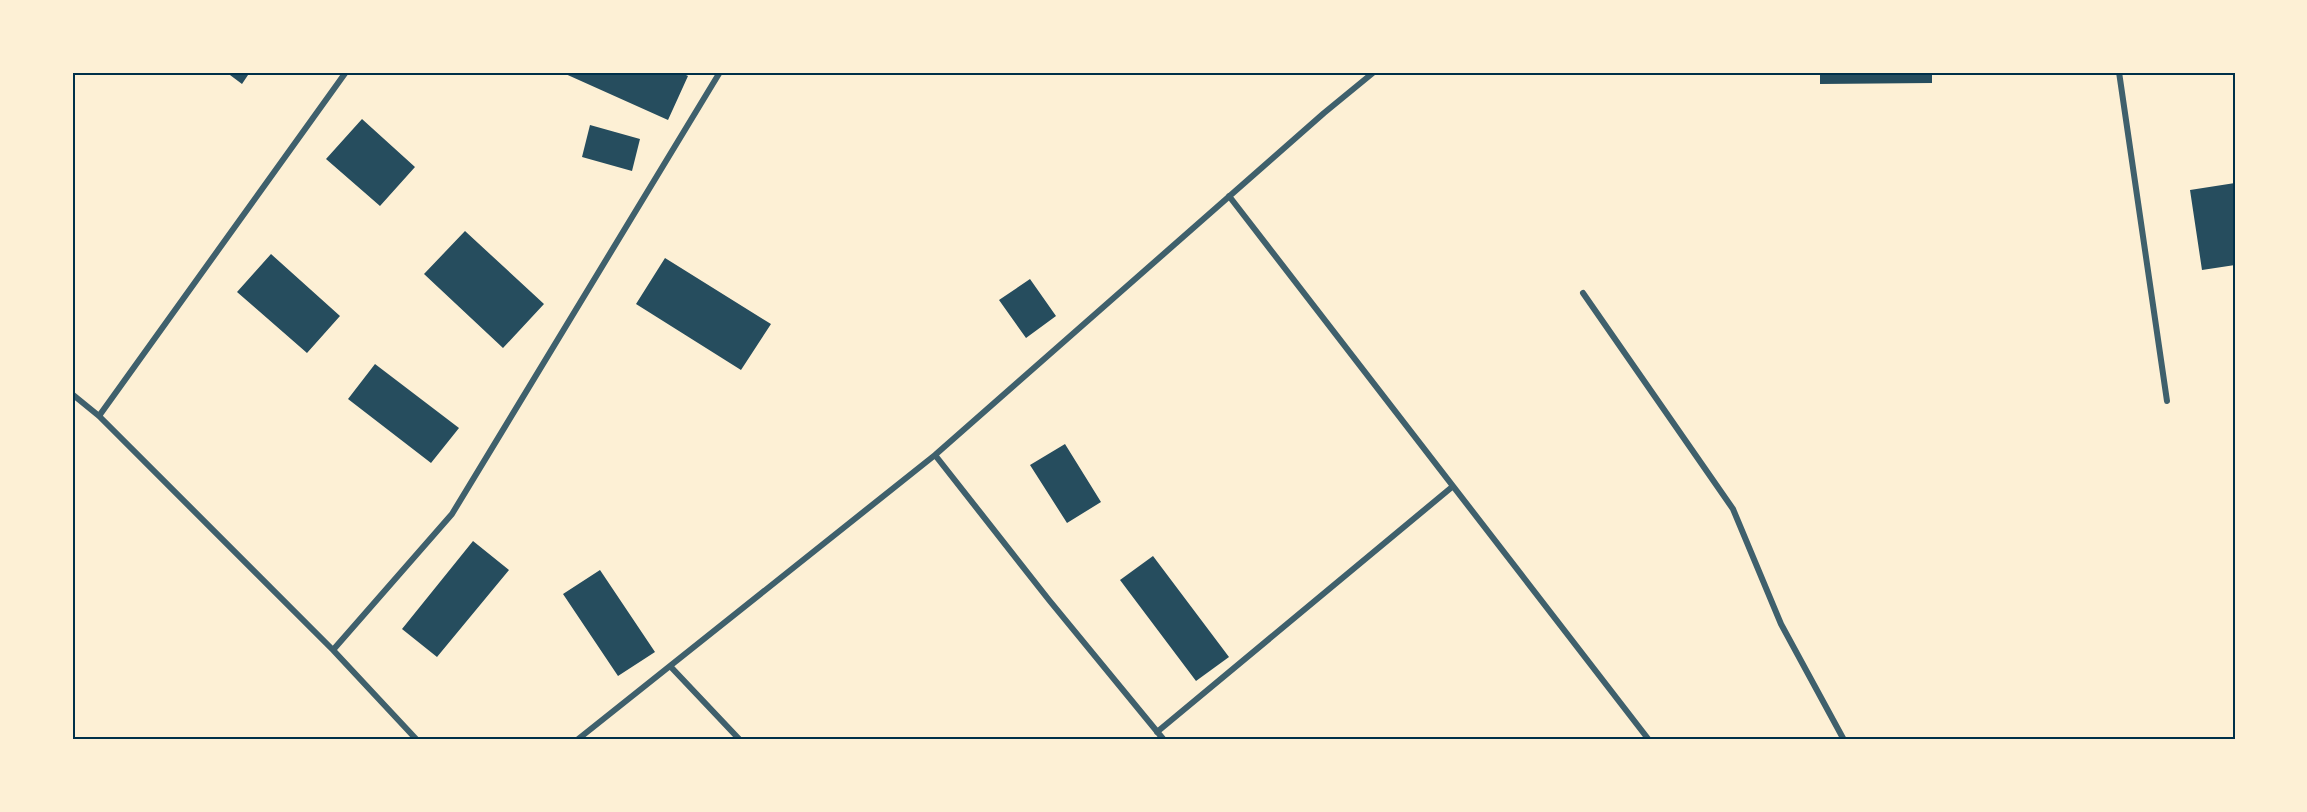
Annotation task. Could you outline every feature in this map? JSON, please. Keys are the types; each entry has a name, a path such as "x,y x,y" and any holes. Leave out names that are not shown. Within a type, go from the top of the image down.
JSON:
{"street":[{"path":"99,416 346,72"},
{"path":"333,650 452,514 720,72"},
{"path":"577,740 935,455 1229,196 1374,72"},
{"path":"2119,72 2167,401"},
{"path":"1229,196 1648,740"},
{"path":"1583,293 1733,509 1781,624 1844,740"},
{"path":"72,394 99,416 333,650 417,740"},
{"path":"935,455 1164,740"},
{"path":"1157,732 1452,487"},
{"path":"670,666 740,740"}],"building":[{"path":"226,72 250,72 242,84"},
{"path":"561,72 680,72 688,76 668,120"},
{"path":"1820,72 1932,72 1932,83 1820,84"},
{"path":"362,119 415,167 380,206 326,159"},
{"path":"590,125 640,139 632,171 582,157"},
{"path":"2235,183 2235,265 2202,270 2190,190"},
{"path":"465,231 544,304 503,348 424,274"},
{"path":"271,254 340,316 307,353 237,292"},
{"path":"665,258 771,324 741,370 636,304"},
{"path":"1030,279 1056,316 1026,338 999,300"},
{"path":"375,364 459,428 431,463 348,399"},
{"path":"1065,444 1101,502 1067,523 1030,465"},
{"path":"473,541 509,570 437,657 402,629"},
{"path":"1153,556 1229,657 1196,681 1120,580"},
{"path":"600,570 655,652 618,676 563,594"}]}
